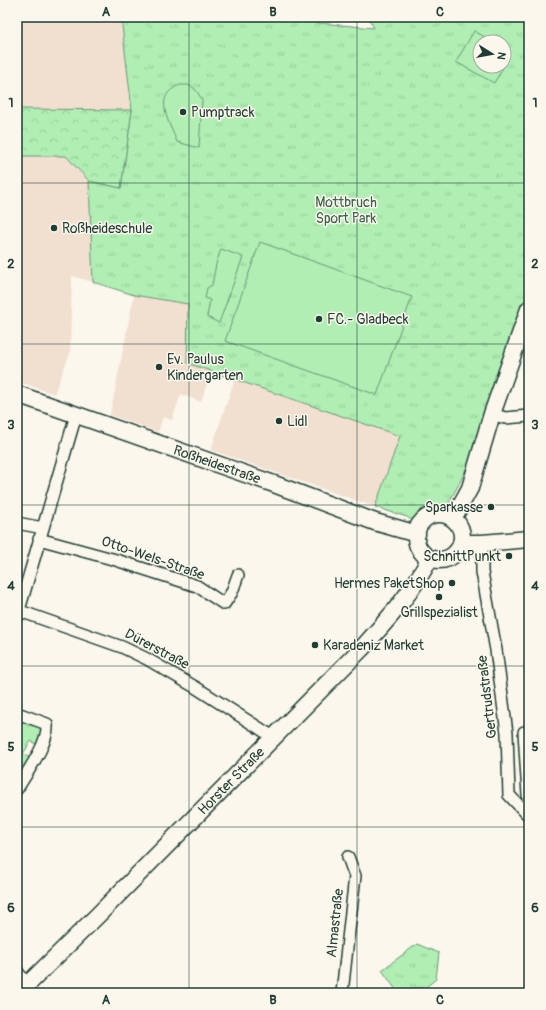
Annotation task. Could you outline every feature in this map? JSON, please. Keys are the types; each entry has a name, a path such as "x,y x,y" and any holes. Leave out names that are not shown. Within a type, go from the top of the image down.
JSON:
{"main road":[{"path":"448,517 460,508 470,488 492,414 529,309"},
{"name":"Roßheidestraße","path":"17,394 274,484 375,522 417,534"},
{"path":"433,515 448,517 456,522 462,532 462,543 451,557 438,560 430,558 419,548 417,534 419,526 424,520 433,515"},
{"path":"462,543 529,539"},
{"name":"Horster Straße","path":"23,989 364,646 398,608 424,571 430,558"}],"street":[{"path":"492,414 505,418 529,416"},
{"path":"18,612 76,415"},
{"path":"17,523 43,528"},
{"name":"Otto-Wels-Straße","path":"40,539 116,560 198,586 224,604 232,592 238,576"},
{"name":"Gertrudstraße","path":"482,543 482,572 496,650 507,733 508,795 529,816"},
{"name":"Dürerstraße","path":"18,612 108,641 147,659 195,687 273,737"},
{"path":"17,713 47,724 48,730 43,744 17,789"},
{"path":"507,733 526,732 529,811"},
{"name":"Almastraße","path":"342,993 355,876 348,857"},
{"path":"17,971 23,989"}],"shaded area":[{"path":"21,17 121,17 132,110 19,109"},
{"name":"Roßheideschule","path":"17,156 66,156 89,181 93,282 72,276 70,353 54,394 17,381"},
{"name":"Ev. Paulus Kindergarten","path":"134,295 188,304 187,363 211,371 201,402 181,394 172,420 163,417 158,432 110,415"},
{"path":"235,378 400,436 375,507 211,450"}],"green space":[{"name":"Mottbruch Sport Park","path":"121,17 254,17 374,28 368,17 529,17 529,301 475,450 459,484 443,510 435,510 428,513 421,517 416,523 407,517 375,507 400,436 187,363 188,304 134,295 93,282 89,181 121,188 132,110"},
{"path":"474,31 479,34 472,34"},
{"path":"472,34 472,71 456,62"},
{"path":"478,74 499,74 494,83"},
{"name":"Pumptrack","path":"180,85 188,85 194,88 202,100 199,148 177,142 167,118 165,102 167,95"},
{"path":"17,109 132,110 121,188 89,181 66,156 17,156"},
{"name":"FC.- Gladbeck","path":"260,242 412,297 377,395 225,341"},
{"path":"221,249 243,257 219,323 207,317 210,300 205,298 207,288 212,285 216,264"},
{"path":"17,717 42,728 37,745 31,741 23,754 30,758 17,779"},
{"path":"417,944 439,953 436,979 426,987 396,990 382,970"}],"place":[{"name":"Pumptrack","path":"183,112"},
{"name":"Roßheideschule","path":"54,228"},
{"name":"FC.- Gladbeck","path":"319,319"},
{"name":"Ev. Paulus Kindergarten","path":"159,367"},
{"name":"Lidl","path":"279,421"},
{"name":"Sparkasse","path":"491,507"},
{"name":"SchnittPunkt","path":"509,556"},
{"name":"Hermes PaketShop","path":"452,583"},
{"name":"Grillspezialist","path":"439,597"},
{"name":"Karadeniz Market","path":"315,645"}]}
